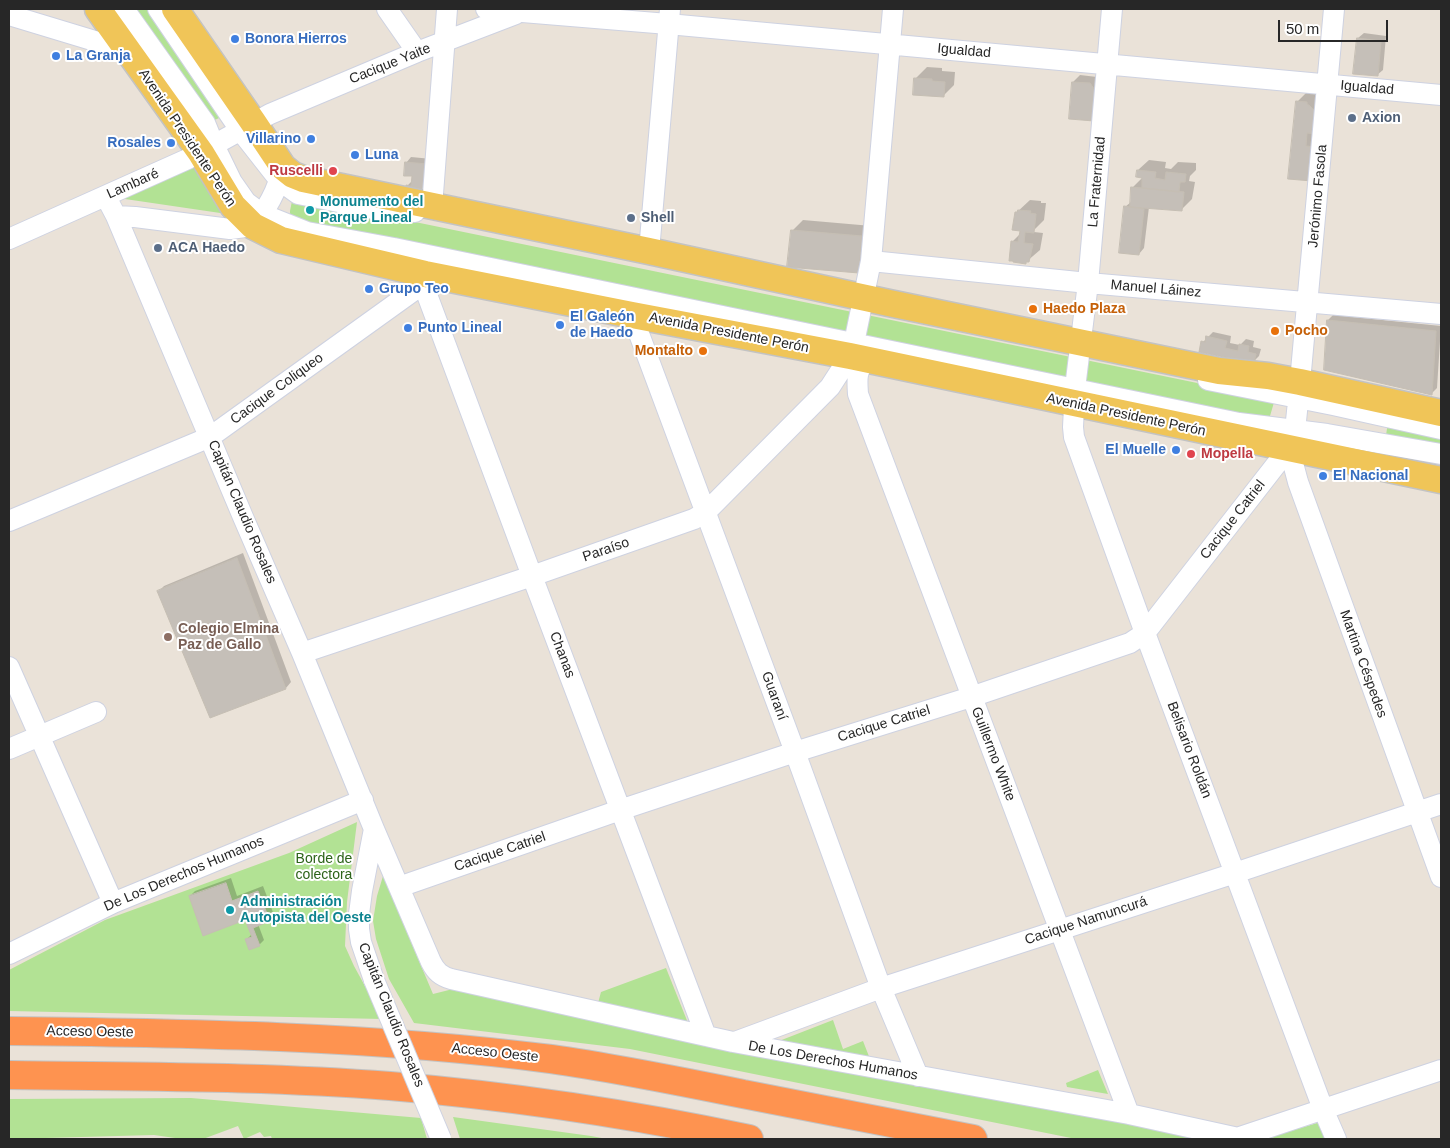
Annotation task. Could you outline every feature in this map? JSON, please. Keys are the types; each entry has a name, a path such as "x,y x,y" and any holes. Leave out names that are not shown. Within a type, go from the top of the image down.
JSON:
{"highway":[{"name":"Acceso Oeste","path":"9,1031 206,1033 332,1039 542,1058 657,1076 973,1139"},
{"path":"9,1075 207,1078 390,1086 541,1102 681,1125 749,1139"}],"main road":[{"name":"Avenida Presidente Perón","path":"98,9 128,51 207,149 233,206 257,220 281,240 424,279 857,353 1292,439 1441,480"},
{"path":"175,9 247,126 281,174 649,251 863,301 1081,348 1219,371 1268,376 1299,390 1441,413"}],"street":[{"path":"124,9 205,123 207,149"},
{"path":"158,9 247,126"},
{"path":"387,9 417,52"},
{"path":"432,207 447,9"},
{"name":"Igualdad","path":"486,9 669,16 890,44 1441,95"},
{"path":"116,216 230,229 257,220 307,232 404,250 857,353 863,301 871,261 893,9"},
{"name":"La Fraternidad","path":"1081,348 1112,9"},
{"name":"Jerónimo Fasola","path":"1292,439 1308,303 1334,9"},
{"name":"Cacique Yaite","path":"247,126 270,114 417,52 524,11"},
{"path":"9,15 128,51"},
{"path":"649,251 669,16"},
{"name":"Lambaré","path":"9,239 106,197 207,149 247,126"},
{"path":"257,220 269,204 281,174 298,194 374,209 411,211 863,301"},
{"name":"Capitán Claudio Rosales","path":"106,197 116,216 302,653 431,962"},
{"name":"Manuel Láinez","path":"871,261 1088,283 1441,314"},
{"name":"Cacique Coliqueo","path":"9,521 210,437 424,279"},
{"name":"Chanas","path":"424,279 532,576 706,1036"},
{"name":"Guaraní","path":"632,315 881,988 918,1076"},
{"name":"Belisario Roldán","path":"1081,348 1072,427 1074,437 1144,633 1323,1109 1336,1139"},
{"name":"Paraíso","path":"302,653 532,576 694,519 706,512 830,387 857,353"},
{"name":"Guillermo White","path":"857,353 860,367 857,375 858,394 1129,1114"},
{"path":"830,387 844,386 852,388 858,394"},
{"path":"1299,390 1333,405 1441,429"},
{"path":"1292,439 1441,454"},
{"name":"Cacique Catriel","path":"399,887 620,810 795,752 971,697 1130,643 1144,633 1292,439"},
{"name":"Martina Céspedes","path":"1292,439 1298,482 1441,877"},
{"path":"9,667 113,903"},
{"path":"9,749 96,712"},
{"name":"De Los Derechos Humanos","path":"9,954 113,903 363,800"},
{"name":"Cacique Namuncurá","path":"733,1042 881,988 1441,804"},
{"name":"Capitán Claudio Rosales","path":"374,829 359,903 361,942 374,980 441,1139"},
{"name":"De Los Derechos Humanos","path":"431,962 437,972 451,979 733,1042 1129,1114 1240,1139"},
{"path":"1240,1139 1441,1070"}],"green space":[{"path":"129,9 156,9 228,114 208,123"},
{"path":"201,165 227,214 125,199 122,195"},
{"path":"292,201 313,201 1275,399 1270,416 1232,414 304,223 290,217"},
{"path":"1388,422 1441,432 1441,453 1385,442"},
{"name":"Borde de colectora","path":"357,822 347,902 345,946 383,1019 9,1011 9,970 105,920 289,853"},
{"path":"383,876 433,994 453,989 601,1023 1211,1139 1076,1139 630,1049 414,1023 389,979 376,939 373,921 377,896"},
{"path":"666,968 688,1023 598,1003 601,992"},
{"path":"833,1020 843,1049 863,1041 870,1059 779,1041"},
{"path":"1098,1070 1108,1094 1067,1087 1066,1083"},
{"path":"191,1098 421,1118 427,1139 272,1139 271,1136 264,1137 260,1132 244,1139 238,1126 203,1139 182,1139 154,1135 9,1139 9,1099"},
{"path":"453,1117 591,1136 607,1139 460,1139"},
{"path":"1324,1121 1329,1139 1278,1139 1270,1137"}],"building":[{"path":"1357,38 1381,41 1378,76 1353,74"},
{"path":"914,78 945,82 944,97 913,95"},
{"path":"1072,82 1090,83 1097,93 1094,121 1069,119"},
{"path":"1296,101 1307,102 1315,111 1316,134 1307,133 1306,146 1315,147 1312,181 1288,179"},
{"path":"405,162 427,164 424,193 406,192 406,185 411,186 412,176 404,176"},
{"path":"1137,170 1156,172 1155,178 1165,180 1166,172 1186,174 1185,182 1180,182 1179,192 1142,188 1142,178 1136,177"},
{"path":"1131,187 1184,192 1182,211 1130,207"},
{"path":"1124,206 1144,209 1139,255 1119,253"},
{"path":"1018,210 1031,211 1030,213 1036,214 1034,233 1025,232 1024,243 1033,244 1029,262 1026,262 1026,264 1009,261 1011,241 1018,242 1020,231 1012,230 1015,212"},
{"path":"791,230 862,236 859,273 787,267"},
{"path":"1327,320 1436,331 1432,395 1324,370"},
{"path":"1206,336 1227,341 1225,348 1238,351 1239,344 1249,346 1248,352 1256,354 1254,363 1199,352 1201,341 1205,342"},
{"path":"237,558 286,689 210,718 157,591"},
{"name":"Administración Autopista del Oeste","path":"226,883 232,901 258,891 270,921 253,928 260,946 249,950 245,939 252,937 245,920 203,936 189,896"}],"place":[{"name":"Bonora Hierros","path":"235,39"},
{"name":"La Granja","path":"56,56"},
{"name":"Axion","path":"1352,118"},
{"name":"Villarino","path":"311,139"},
{"name":"Rosales","path":"171,143"},
{"name":"Luna","path":"355,155"},
{"name":"Ruscelli","path":"333,171"},
{"name":"Monumento del Parque Lineal","path":"310,210"},
{"name":"Shell","path":"631,218"},
{"name":"ACA Haedo","path":"158,248"},
{"name":"Grupo Teo","path":"369,289"},
{"name":"Haedo Plaza","path":"1033,309"},
{"name":"El Galeón de Haedo","path":"560,325"},
{"name":"Punto Lineal","path":"408,328"},
{"name":"Pocho","path":"1275,331"},
{"name":"Montalto","path":"703,351"},
{"name":"El Muelle","path":"1176,450"},
{"name":"Mopella","path":"1191,454"},
{"name":"El Nacional","path":"1323,476"},
{"name":"Colegio Elmina Paz de Gallo","path":"168,637"},
{"name":"Administración Autopista del Oeste","path":"230,910"}]}
